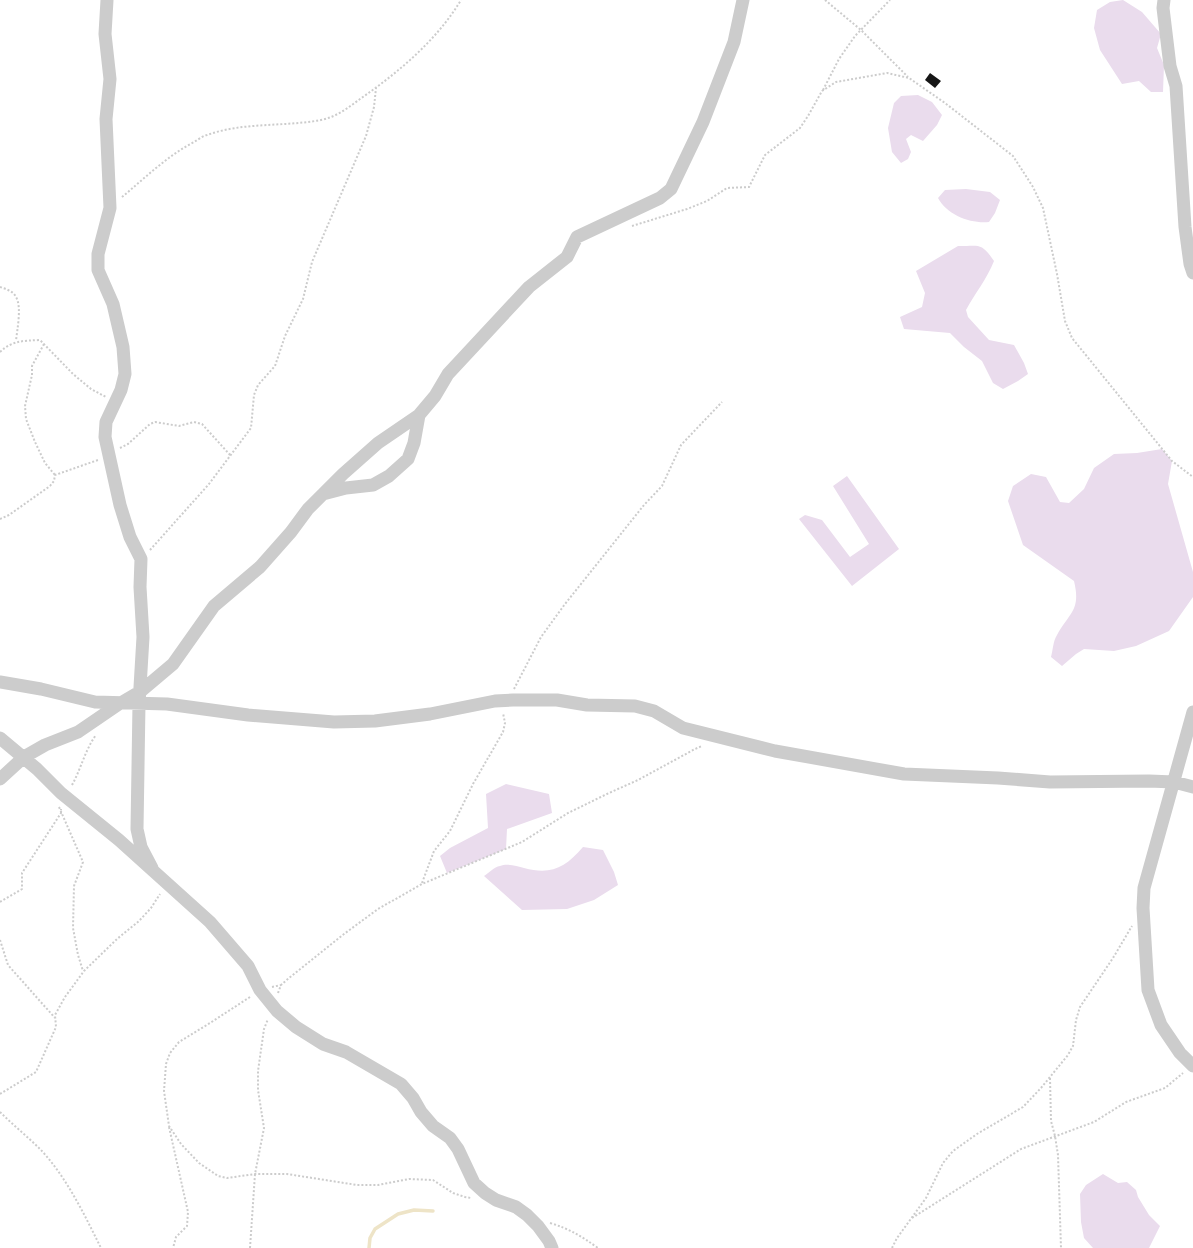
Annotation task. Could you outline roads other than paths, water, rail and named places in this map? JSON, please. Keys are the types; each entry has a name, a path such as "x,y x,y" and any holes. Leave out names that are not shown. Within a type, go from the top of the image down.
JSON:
{"street":[{"path":"107,0 105,34 110,79 106,119 110,208 100,242 98,270 113,304 123,347 125,374 121,390 106,422 105,437 120,505 128,531 141,559 140,587 143,638 137,829 141,847 152,868"},
{"path":"140,698 173,664 214,606 260,567 291,532 308,509 342,474 378,442 420,415 448,374 529,287 567,257 577,237 660,198 671,189 703,122 734,42 743,0"},
{"path":"1164,0 1163,8 1170,66 1176,86 1185,227 1190,264 1193,273"},
{"path":"323,494 346,488 373,486 389,476 408,459 414,443 420,415"},
{"path":"0,682 41,689 95,702 119,704"},
{"path":"0,779 24,757 45,745 78,732 119,704 140,698 167,704 248,715 334,722 383,720 430,714 495,701 557,700 587,705 636,706 654,711 683,728 775,751 904,774 1050,782 1174,782 1193,786"},
{"path":"1192,1066 1180,1053 1161,1025 1148,990 1143,908 1144,888 1193,712"},
{"path":"0,738 24,757 61,793 120,840 152,868 210,922 248,966 260,990 273,1006 296,1027 323,1044 346,1052 401,1084 433,1126 450,1138 458,1149 474,1183 496,1200 516,1207 526,1214 538,1226 549,1241 552,1248"}],"waterway":[{"path":"369,1248 370,1238 375,1229 398,1214 414,1210 433,1211"}]}
